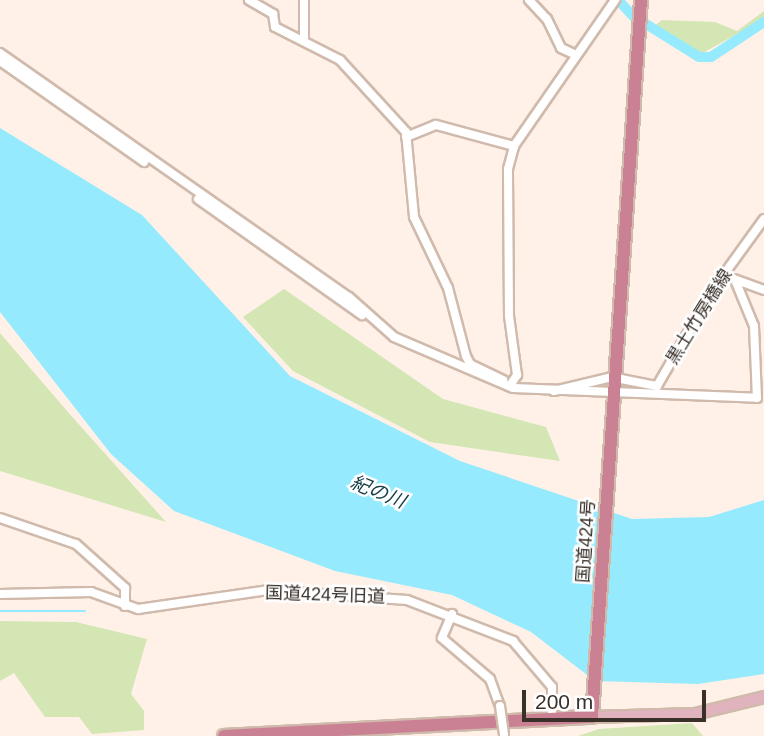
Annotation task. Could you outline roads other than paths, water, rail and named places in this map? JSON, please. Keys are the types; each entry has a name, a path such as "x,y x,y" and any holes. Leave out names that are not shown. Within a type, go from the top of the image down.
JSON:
{"highway":[{"name":"国道424号","path":"592,717 641,0"},
{"path":"227,736 592,717"}],"main road":[{"path":"592,717 695,714 764,697"}],"street":[{"path":"249,0 273,14 275,27 304,38 349,69 406,137 414,216 447,288 466,356 470,364 524,390"},
{"path":"304,0 304,38"},
{"path":"529,0 547,19 561,48 574,54"},
{"path":"511,384 517,375 509,316 508,169 514,146 559,86 574,54 615,0"},
{"path":"0,53 349,297 373,322"},
{"path":"0,61 373,322 465,371 524,390 613,400 659,390 757,398 754,326 735,280 727,270"},
{"path":"406,137 436,125 514,146"},
{"name":"黒土竹房橋線","path":"621,379 659,390 727,270 764,219"},
{"path":"735,280 764,290"},
{"path":"553,393 608,378"},
{"path":"0,518 76,544 124,588 125,606"},
{"name":"国道424号旧道","path":"0,594 91,592 125,606 153,608 289,590 386,596 452,614 500,633 523,652 552,687 552,718"},
{"path":"452,614 442,638 490,679 500,706 504,736"}],"water":[{"name":"紀の川","path":"0,128 142,215 290,376 460,461 632,519 709,517 764,500 764,674 698,684 595,681 531,632 452,595 335,571 174,511 111,454 0,312"}],"waterway":[{"path":"618,0 633,16"},
{"path":"646,24 699,57 711,57 764,22"},
{"path":"0,611 85,611"}]}
